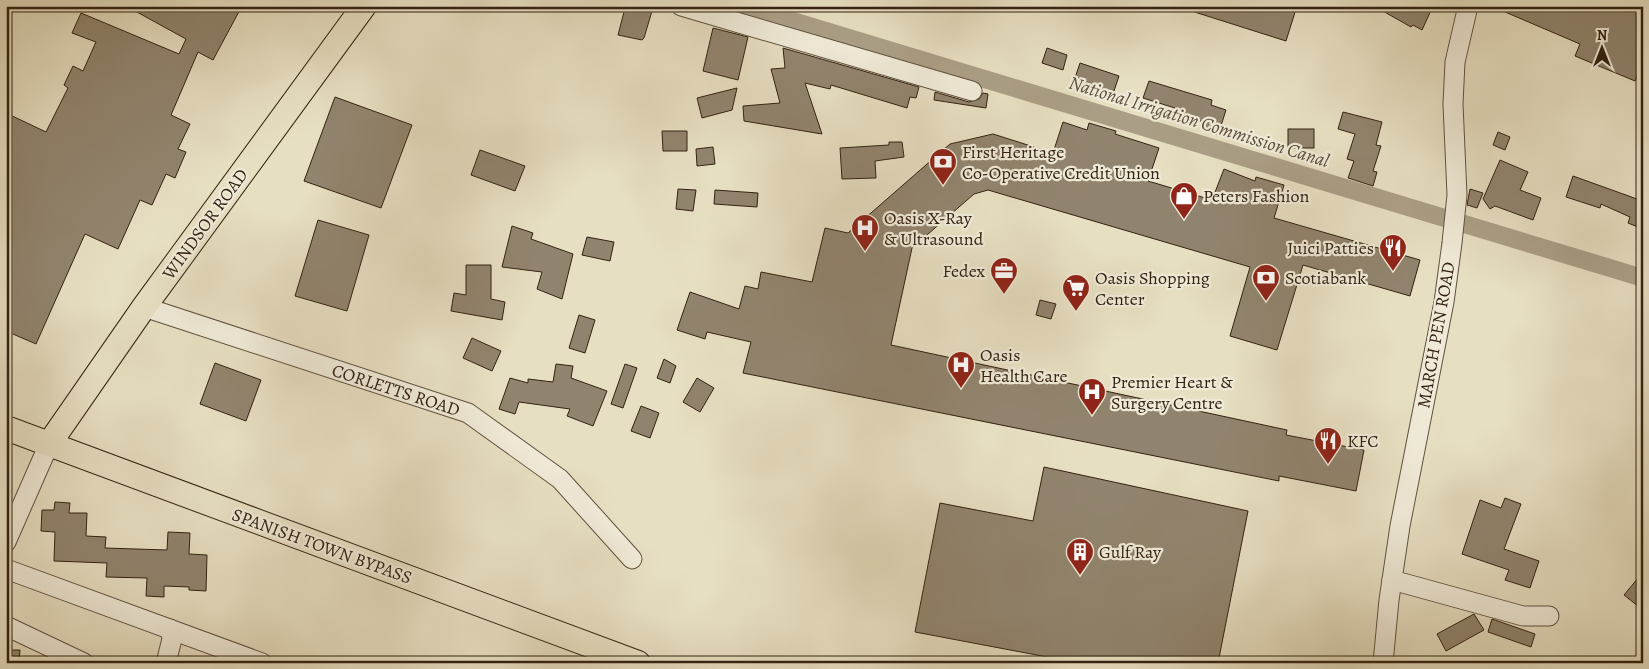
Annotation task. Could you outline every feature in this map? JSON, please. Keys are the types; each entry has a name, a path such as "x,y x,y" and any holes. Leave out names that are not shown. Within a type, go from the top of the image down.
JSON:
{"main road":[{"name":"WINDSOR ROAD","path":"49,444 144,308 364,6"},
{"name":"SPANISH TOWN BYPASS","path":"6,428 638,663"}],"street":[{"path":"680,6 972,92"},
{"name":"MARCH PEN ROAD","path":"1383,663 1400,526 1444,302 1452,243 1457,195 1453,104 1455,62 1468,6"},
{"name":"CORLETTS ROAD","path":"144,308 468,413 560,479 632,559"},
{"path":"6,542 49,444"},
{"path":"6,569 262,663"},
{"path":"1392,580 1523,616 1549,616"},
{"path":"6,626 84,663"},
{"path":"166,663 172,639 170,629"}],"building":[{"path":"126,6 242,6 213,60 198,52 171,115 190,124 178,149 186,152 175,178 166,174 152,205 140,200 118,249 85,234 36,344 6,331 6,113 46,132 68,88 64,85 73,66 83,71 96,42 72,33 81,13 179,54 186,39"},
{"path":"629,6 652,11 642,40 618,35 625,8 628,9"},
{"path":"1186,6 1286,6 1296,9 1286,41 1185,9"},
{"path":"1374,6 1433,6 1422,30 1413,25 1411,27"},
{"path":"1491,6 1643,6 1643,62 1635,81 1575,56 1580,44"},
{"path":"713,28 748,37 738,80 703,71"},
{"path":"783,48 919,87 916,98 910,97 907,108 831,85 830,89 805,83 822,134 744,121 743,106 780,103 771,69 785,68"},
{"path":"1047,48 1067,55 1063,70 1042,63"},
{"path":"1080,63 1119,76 1112,97 1091,90 1092,86 1074,81"},
{"path":"1149,81 1212,100 1211,105 1226,110 1218,135 1202,130 1204,122 1174,113 1175,108 1143,98"},
{"path":"737,88 732,110 702,118 697,98"},
{"path":"935,92 969,102 979,99 983,93 988,94 986,108 934,100"},
{"path":"335,97 412,125 381,208 304,181"},
{"path":"1343,112 1382,122 1376,145 1381,146 1373,171 1377,172 1373,186 1348,178 1354,161 1347,159 1355,134 1338,129"},
{"path":"1063,122 1087,130 1089,123 1116,131 1115,134 1159,148 1148,181 1212,200 1224,169 1255,181 1256,177 1284,185 1274,218 1420,260 1410,296 1303,265 1277,350 1230,336 1250,267 988,190 974,194 912,248 891,345 1287,430 1286,435 1364,450 1356,491 1279,476 1279,481 743,373 751,342 707,332 705,339 677,330 690,292 739,309 745,286 758,289 761,272 812,282 825,228 848,233 950,144 993,134 1053,153"},
{"path":"1288,129 1314,129 1314,148 1288,148"},
{"path":"662,131 687,131 687,151 663,151"},
{"path":"1498,132 1510,137 1505,150 1493,145"},
{"path":"889,142 902,142 904,157 875,161 876,178 842,179 840,148 889,145"},
{"path":"713,147 715,164 697,166 696,149"},
{"path":"480,150 525,166 515,191 471,175"},
{"path":"1500,160 1528,172 1520,190 1541,198 1533,220 1495,206 1490,209 1483,199"},
{"path":"1573,176 1637,199 1643,188 1643,229 1628,223 1630,217 1601,204 1600,208 1566,197"},
{"path":"678,189 696,190 693,211 676,209"},
{"path":"1470,189 1483,193 1477,208 1467,205"},
{"path":"715,190 758,193 757,207 714,204"},
{"path":"318,220 369,235 347,311 295,296"},
{"path":"512,226 533,233 531,239 573,254 562,299 537,289 542,272 502,267"},
{"path":"587,237 614,242 610,261 582,255"},
{"path":"466,265 491,265 491,299 505,302 502,320 451,311 454,293 466,295"},
{"path":"1040,300 1056,304 1051,319 1036,315"},
{"path":"579,315 595,320 585,353 569,348"},
{"path":"472,338 501,351 492,371 463,358"},
{"path":"664,359 676,366 670,383 657,378"},
{"path":"215,363 261,380 246,421 200,404"},
{"path":"556,364 573,366 571,378 607,391 593,426 567,416 570,409 519,402 515,414 499,409 510,378 528,383 528,379 553,382"},
{"path":"625,364 637,368 623,408 611,404"},
{"path":"697,378 714,388 700,412 683,402"},
{"path":"641,406 659,413 650,438 631,431"},
{"name":"Gulf Ray","path":"1044,467 1248,511 1218,663 1063,663 1063,660 915,632 940,503 1033,521"},
{"path":"1505,498 1521,504 1504,549 1539,561 1530,588 1505,580 1509,570 1462,554 1480,500 1501,508"},
{"path":"55,502 70,503 69,513 87,513 86,536 106,537 105,548 167,550 168,532 190,533 189,554 207,555 206,591 189,590 189,587 164,586 164,597 146,596 147,578 106,577 107,563 54,561 55,532 41,531 42,510 54,510"},
{"path":"1643,572 1643,610 1624,595"},
{"path":"1474,614 1484,630 1446,651 1437,634"},
{"path":"1492,619 1535,634 1531,647 1488,632"},
{"path":"6,650 20,650 19,663 6,663"}],"waterway":[{"name":"National Irrigation Commission Canal","path":"743,6 1643,278"}],"place":[{"name":"First Heritage Co-Operative Credit Union","path":"943,186"},
{"name":"Peters Fashion","path":"1184,220"},
{"name":"Oasis X-Ray & Ultrasound","path":"865,252"},
{"name":"Juici Patties","path":"1393,272"},
{"name":"Fedex","path":"1004,295"},
{"name":"Scotiabank","path":"1266,302"},
{"name":"Oasis Shopping Center","path":"1076,312"},
{"name":"Oasis Health Care","path":"961,389"},
{"name":"Premier Heart & Surgery Centre","path":"1092,416"},
{"name":"KFC","path":"1328,465"},
{"name":"Gulf Ray","path":"1080,576"}]}
